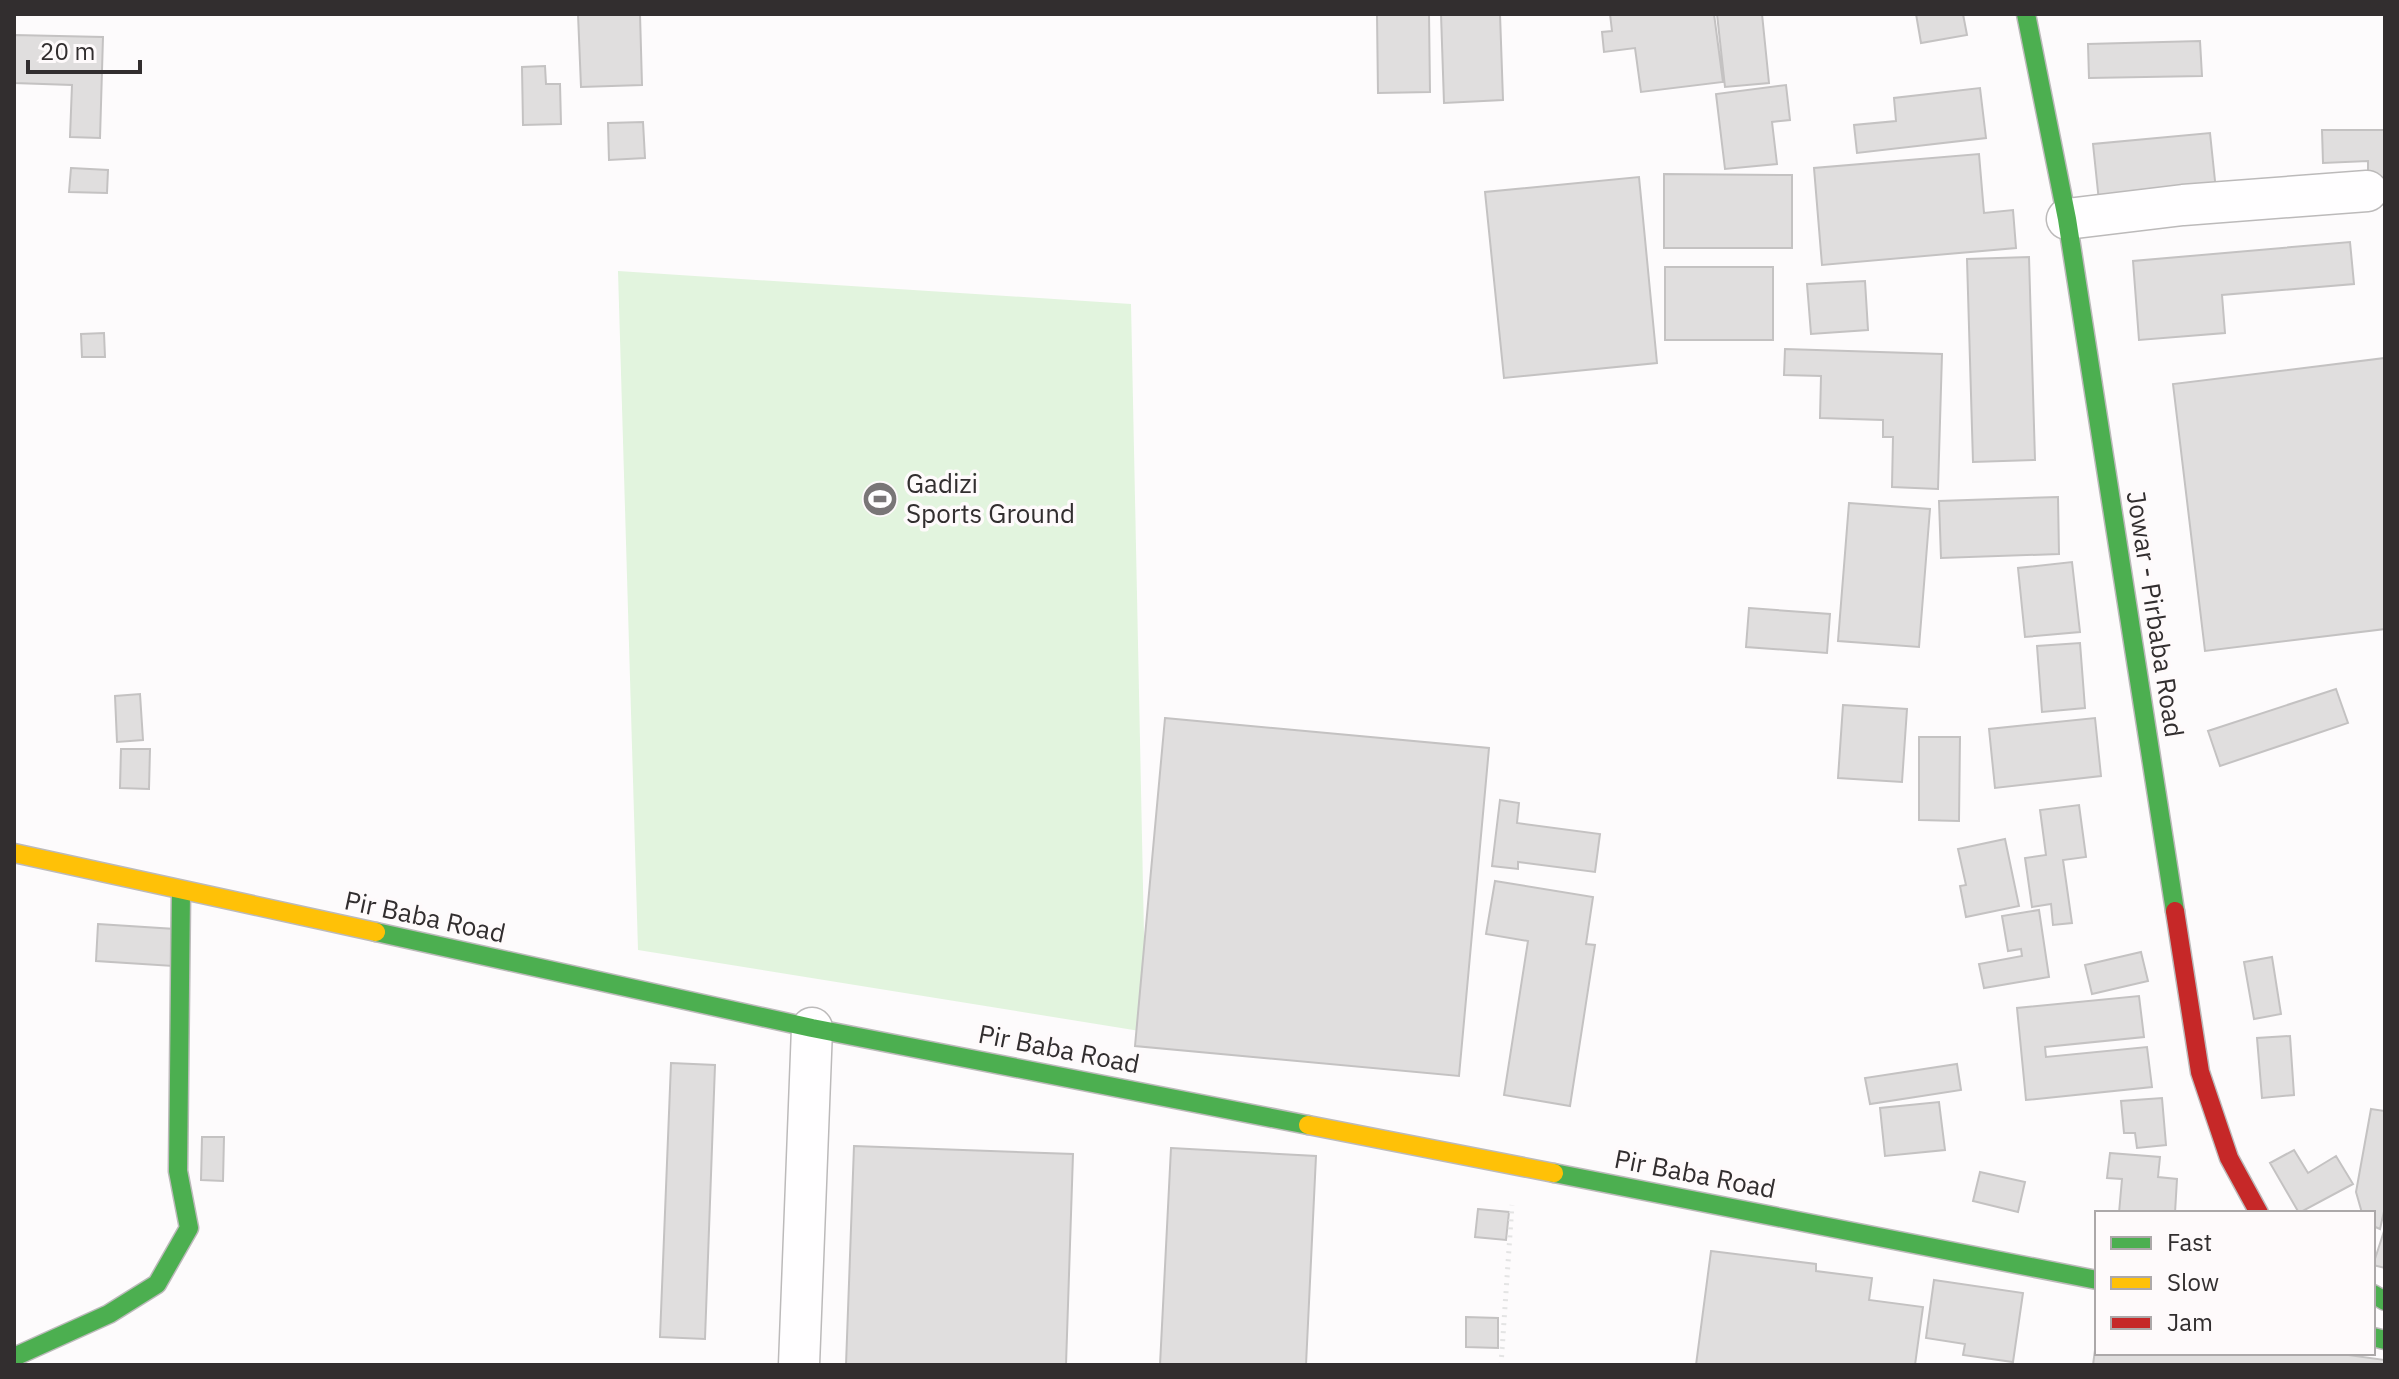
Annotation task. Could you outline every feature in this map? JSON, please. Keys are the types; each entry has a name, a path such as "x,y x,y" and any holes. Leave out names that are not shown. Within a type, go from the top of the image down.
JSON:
{"main road":[{"name":"Jowar - Pirbaba Road","path":"2026,14 2067,219 2200,1072 2229,1158 2258,1211"},
{"name":"Pir Baba Road","path":"14,853 812,1028 2095,1280"},
{"path":"14,1357 109,1314 157,1284 189,1228 178,1171 181,891"},
{"path":"2225,1197 2229,1158"}],"street":[{"path":"2067,219 2183,205 2367,191"},
{"path":"799,1365 812,1028"}],"path":[{"path":"1501,1365 1514,1164"}],"green space":[{"name":"Gadizi Sports Ground","path":"618,271 1131,304 1146,1032 638,950"}],"building":[{"path":"578,14 640,14 642,85 581,87"},
{"path":"1377,14 1429,14 1430,92 1378,93"},
{"path":"1441,14 1500,14 1503,100 1444,103"},
{"path":"1610,14 1714,14 1723,82 1641,92 1635,48 1604,52 1602,32 1612,31"},
{"path":"1717,14 1762,14 1769,83 1725,87"},
{"path":"1916,14 1963,14 1967,35 1921,43"},
{"path":"14,35 103,37 100,138 70,137 72,85 14,83"},
{"path":"2200,41 2202,76 2089,78 2088,44"},
{"path":"545,66 546,84 560,84 561,124 523,125 522,67"},
{"path":"1786,85 1790,120 1772,122 1777,164 1725,169 1716,94"},
{"path":"1980,88 1986,138 1857,153 1854,125 1896,121 1894,98"},
{"path":"643,122 645,158 609,160 608,123"},
{"path":"2322,130 2385,130 2385,182 2368,183 2368,161 2323,163"},
{"path":"2210,133 2217,200 2100,211 2093,144"},
{"path":"1979,154 1984,213 2013,210 2016,248 1822,265 1814,168"},
{"path":"71,168 108,170 107,193 69,192"},
{"path":"1664,174 1792,175 1792,248 1664,248"},
{"path":"1639,177 1657,363 1504,378 1485,192"},
{"path":"2350,242 2354,284 2222,295 2225,333 2139,340 2133,261"},
{"path":"2029,257 2035,460 1973,462 1967,259"},
{"path":"1665,267 1773,267 1773,340 1665,340"},
{"path":"1865,281 1868,330 1811,334 1807,284"},
{"path":"104,333 105,357 82,357 81,334"},
{"path":"1785,349 1942,354 1938,489 1892,487 1893,437 1883,437 1883,420 1820,418 1821,376 1784,375"},
{"path":"2385,358 2385,629 2205,651 2173,384"},
{"path":"2058,497 2059,554 1941,558 1939,501"},
{"path":"1849,503 1930,509 1919,647 1838,641"},
{"path":"2072,562 2080,632 2025,637 2018,568"},
{"path":"1749,608 1830,614 1827,653 1746,647"},
{"path":"2080,643 2085,708 2042,712 2037,646"},
{"path":"2336,689 2348,723 2220,766 2208,731"},
{"path":"140,694 143,740 117,742 115,696"},
{"path":"1843,705 1907,709 1902,782 1838,778"},
{"path":"1165,718 1489,748 1459,1076 1135,1046"},
{"path":"2095,718 2101,776 1995,788 1989,729"},
{"path":"1919,737 1960,737 1959,821 1919,820"},
{"path":"121,749 150,749 149,789 120,788"},
{"path":"1500,800 1519,803 1517,823 1600,834 1595,872 1518,862 1518,869 1492,866"},
{"path":"2079,805 2086,857 2063,860 2072,923 2053,925 2051,904 2032,907 2025,858 2046,855 2040,810"},
{"path":"2005,839 2019,906 1966,917 1960,886 1966,885 1958,849"},
{"path":"1495,881 1593,897 1586,944 1595,945 1570,1106 1504,1095 1528,941 1486,934"},
{"path":"2039,910 2049,977 1984,988 1979,964 2022,956 2021,949 2008,951 2002,916"},
{"path":"98,924 175,929 173,966 96,961"},
{"path":"2141,952 2148,981 2092,994 2085,965"},
{"path":"2272,957 2281,1014 2254,1019 2244,962"},
{"path":"2139,996 2144,1037 2045,1047 2046,1057 2147,1047 2152,1087 2026,1100 2017,1008"},
{"path":"2290,1036 2294,1095 2262,1098 2257,1038"},
{"path":"671,1063 715,1065 705,1339 660,1337"},
{"path":"1957,1064 1961,1090 1870,1104 1865,1078"},
{"path":"2162,1098 2166,1145 2137,1148 2135,1133 2124,1133 2121,1101"},
{"path":"1939,1102 1945,1150 1885,1156 1880,1108"},
{"path":"2371,1109 2385,1111 2385,1207 2380,1229 2375,1227 2375,1211 2361,1211 2356,1192"},
{"path":"202,1137 224,1137 223,1181 201,1180"},
{"path":"854,1146 1073,1154 1066,1365 846,1365"},
{"path":"1171,1148 1316,1156 1306,1365 1160,1365"},
{"path":"2294,1150 2308,1173 2336,1156 2353,1184 2298,1211 2270,1163"},
{"path":"2110,1153 2160,1157 2158,1177 2177,1179 2175,1211 2119,1211 2122,1179 2107,1178"},
{"path":"1980,1172 2025,1182 2018,1212 1973,1201"},
{"path":"1478,1209 1509,1212 1506,1240 1475,1237"},
{"path":"2385,1228 2385,1268 2375,1266"},
{"path":"1711,1251 1816,1264 1816,1271 1872,1278 1869,1300 1923,1307 1915,1365 1696,1365"},
{"path":"1934,1280 2023,1293 2013,1362 1963,1355 1965,1344 1926,1338"},
{"path":"1466,1317 1498,1318 1498,1348 1466,1347"},
{"path":"2095,1350 2095,1355 2349,1355 2385,1360 2385,1365 2093,1365"}],"traffic: fast":[{"path":"2026,14 2067,219 2175,911"},
{"path":"14,1357 109,1314 157,1284 189,1228 178,1171 181,891"},
{"path":"376,932 812,1028 1308,1125"},
{"path":"1554,1173 2095,1280"},
{"path":"2375,1295 2385,1301"},
{"path":"2375,1338 2385,1340"}],"traffic: slow":[{"path":"14,853 376,932"},
{"path":"1308,1125 1554,1173"}],"traffic: jam":[{"path":"2175,911 2200,1072 2229,1158 2258,1211"}],"place":[{"name":"Gadizi Sports Ground","path":"880,499"}]}
